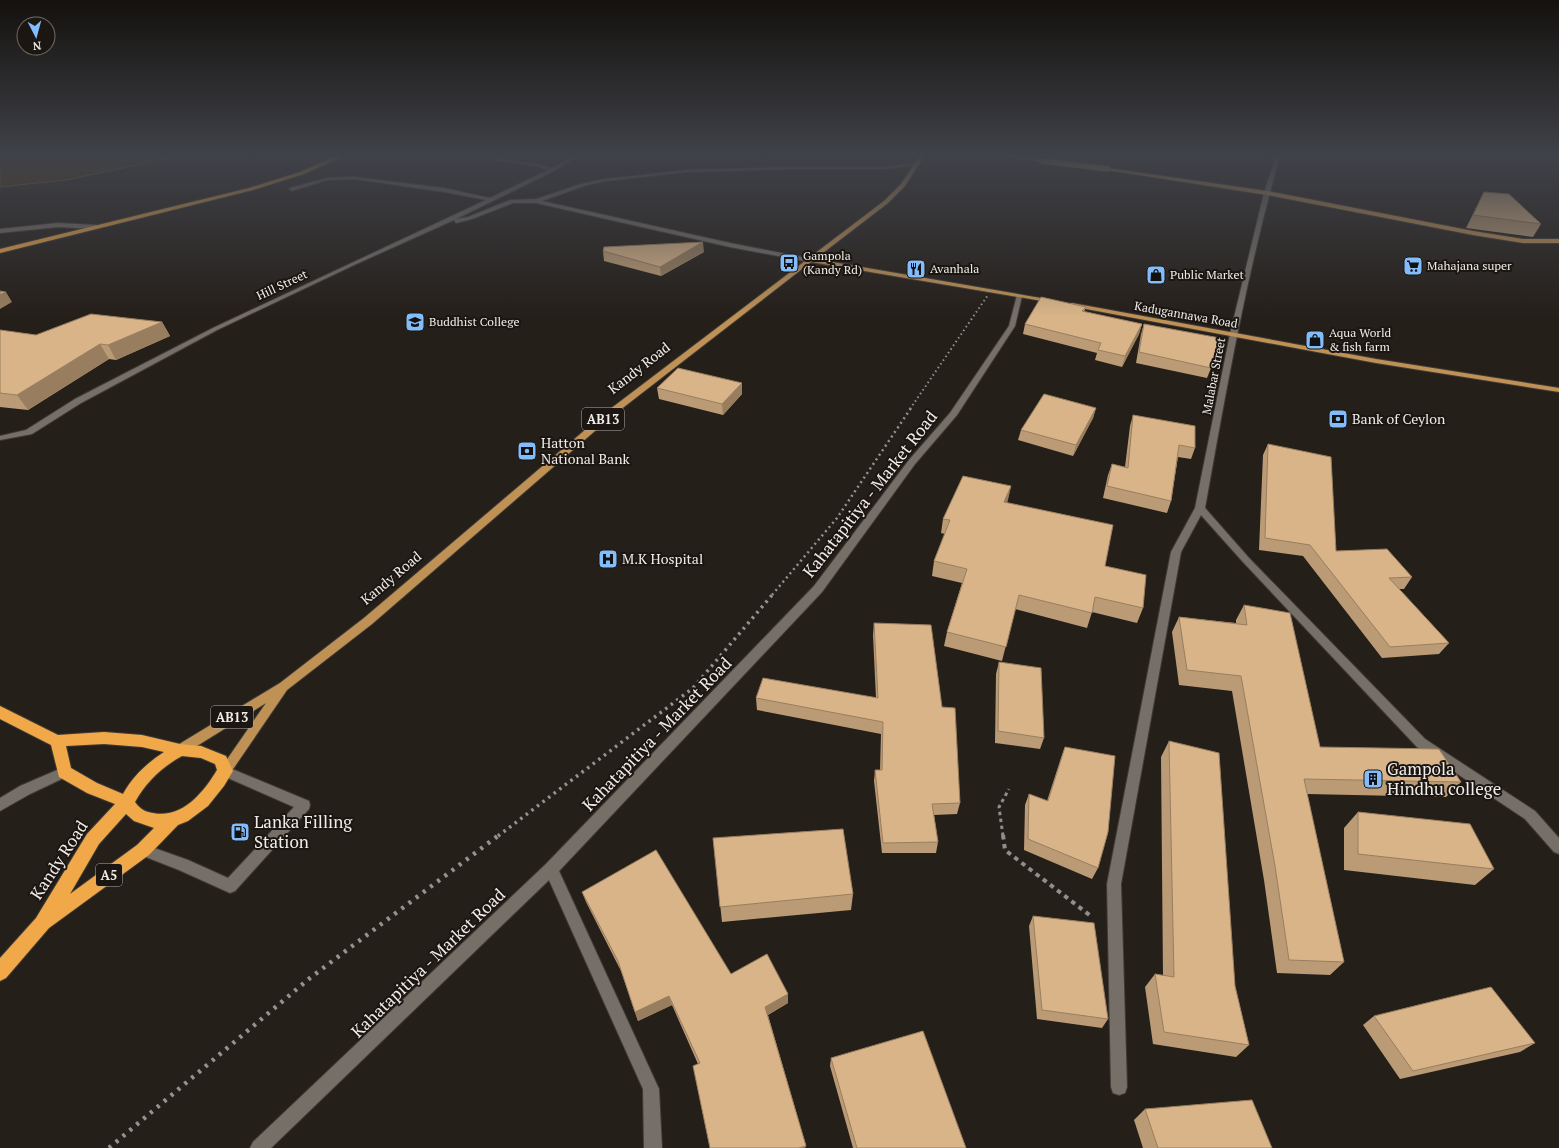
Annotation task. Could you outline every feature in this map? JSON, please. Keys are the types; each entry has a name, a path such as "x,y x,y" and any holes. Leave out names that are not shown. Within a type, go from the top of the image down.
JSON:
{"highway":[{"path":"0,251 164,210"},
{"path":"0,712 57,741 104,738 142,740 180,750 197,750 210,754 221,760 225,771 217,785 190,813 172,820 155,822 132,812 127,802 92,788 64,772 57,741"},
{"path":"127,802 134,786 146,774 161,760 180,750"},
{"name":"Kandy Road","path":"2,968 42,924 93,839 127,802"},
{"name":"Kandy Road","path":"42,924 143,850 172,820"}],"main road":[{"name":"Kandy Road","path":"180,750 284,686 368,621 608,415 876,210"},
{"path":"1353,210 1480,234 1523,240 1559,241"},
{"name":"Kadugannawa Road","path":"810,260 1233,334 1382,364 1559,390"},
{"name":"Kandy Road","path":"225,771 284,686"}],"street":[{"name":"Hill Street","path":"0,438 30,432 78,400 216,329 352,264 471,210"},
{"path":"440,225 470,218 491,210"},
{"path":"570,210 730,245 810,260"},
{"name":"Malabar Street","path":"1119,1087 1114,884 1176,552 1200,508 1233,334 1263,210"},
{"path":"0,231 58,225 96,227"},
{"name":"Kahatapitiya - Market Road","path":"259,1148 551,869 818,589 912,462 953,415 1012,326 1019,296"},
{"path":"1200,508 1246,560 1421,743 1530,815 1559,848"},
{"path":"143,850 183,865 230,886 304,805 225,771"},
{"path":"0,805 25,790 64,772"},
{"path":"551,869 651,1089 653,1148"}],"path":[{"path":"1009,789 999,807 1005,850 1115,935"}],"building":[{"path":"1476,210 1526,210 1541,224 1473,215"},
{"path":"703,242 660,267 603,251 604,247"},
{"path":"0,291 6,292 0,295"},
{"path":"1041,297 1086,307 1082,311 1142,324 1125,356 1098,350 1101,343 1025,324"},
{"path":"91,314 162,322 108,345 100,344 17,395 0,393 0,330 36,335"},
{"path":"1144,324 1220,338 1211,368 1139,352"},
{"path":"678,368 742,383 722,404 657,388"},
{"path":"1044,394 1096,408 1076,445 1021,430"},
{"path":"1133,415 1195,426 1195,448 1179,445 1171,501 1107,486 1112,464 1128,468"},
{"path":"1268,444 1331,457 1336,551 1387,549 1412,577 1389,578 1449,643 1390,647 1310,545 1265,538"},
{"path":"963,476 1011,486 1004,502 1113,525 1105,566 1146,575 1143,608 1095,597 1092,613 1019,595 1006,647 947,632 967,569 934,561 950,520 943,519"},
{"path":"1244,605 1290,613 1320,747 1439,749 1461,782 1304,779 1344,962 1289,960 1275,866 1241,676 1187,670 1179,617 1247,625"},
{"path":"874,623 931,625 942,707 955,708 960,803 932,804 938,842 883,843 875,770 882,770 883,722 756,698 763,678 878,698"},
{"path":"999,662 1041,668 1044,738 998,731"},
{"path":"1169,741 1219,753 1235,986 1249,1045 1164,1032 1155,974 1174,977"},
{"path":"1065,747 1115,756 1108,832 1098,868 1028,839 1029,794 1048,801"},
{"path":"1358,812 1470,824 1494,869 1358,854"},
{"path":"843,829 853,894 720,907 713,838"},
{"path":"656,850 731,974 767,954 788,994 765,1007 806,1146 799,1148 710,1148 693,1066 700,1063 669,996 635,1012 618,961 582,892"},
{"path":"1033,916 1094,923 1108,1019 1042,1010"},
{"path":"1491,987 1535,1043 1413,1071 1374,1016"},
{"path":"923,1031 966,1148 857,1148 831,1058"},
{"path":"1252,1100 1272,1148 1158,1148 1145,1109"}],"railway":[{"path":"910,409 988,295"},
{"path":"772,595 837,518 911,408"},
{"path":"498,836 693,688 773,594"},
{"path":"109,1148 310,978 499,835"}],"place":[{"name":"Gampola (Kandy Rd)","path":"789,263"},
{"name":"Mahajana super","path":"1413,266"},
{"name":"Avanhala","path":"916,269"},
{"name":"Public Market","path":"1156,275"},
{"name":"Buddhist College","path":"415,322"},
{"name":"Aqua World & fish farm","path":"1315,340"},
{"name":"Bank of Ceylon","path":"1338,419"},
{"name":"Hatton National Bank","path":"527,451"},
{"name":"M.K Hospital","path":"608,559"},
{"name":"Gampola Hindhu college","path":"1373,779"},
{"name":"Lanka Filling Station","path":"240,832"}]}
